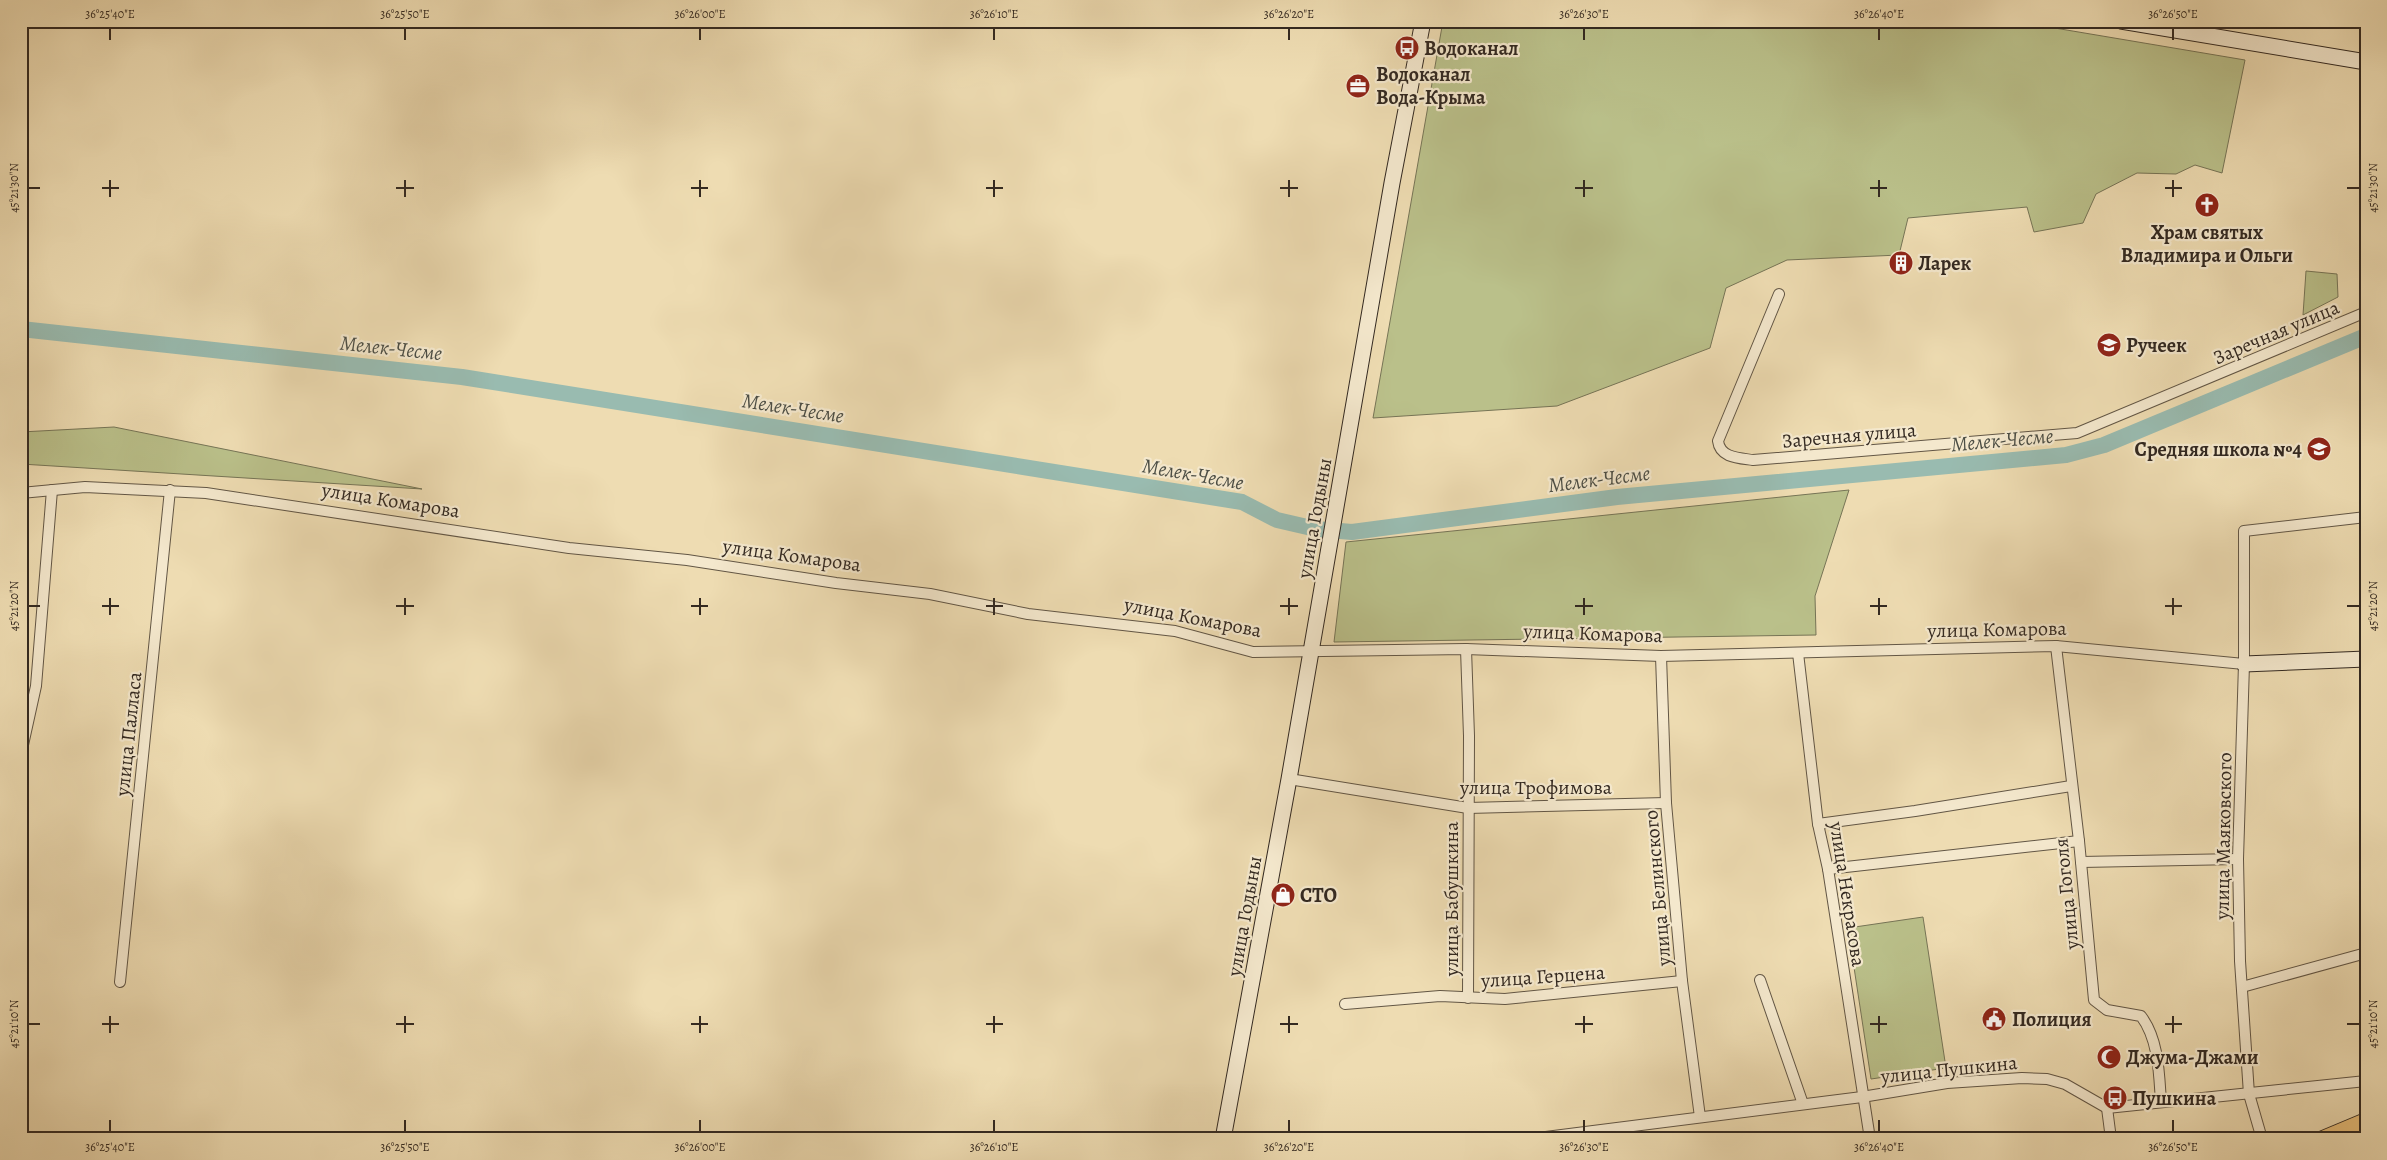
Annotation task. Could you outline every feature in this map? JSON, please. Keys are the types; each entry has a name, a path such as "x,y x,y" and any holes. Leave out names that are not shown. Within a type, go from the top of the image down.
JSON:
{"main road":[{"name":"улица Годыны","path":"1223,1139 1289,779 1333,521 1423,21"},
{"path":"2121,21 2366,62"},
{"name":"улица Комарова","path":"2244,664 2366,659"},
{"path":"2323,1139 2366,1121"},
{"path":"2336,1139 2366,1126"}],"street":[{"name":"Заречная улица","path":"1778,294 1718,440 1719,446 1725,454 1738,458 1753,460 2077,433 2366,312"},
{"name":"улица Комарова","path":"21,493 85,487 170,490 256,500 569,548 687,560 836,583 930,594 1028,614 1175,631 1253,652 1466,649 1661,656 2056,646 2244,664"},
{"path":"21,754 36,686 52,490"},
{"name":"улица Палласа","path":"120,982 170,490"},
{"name":"улица Маяковского","path":"2262,1139 2248,1094 2240,961 2238,859 2244,664 2244,530 2366,517"},
{"name":"улица Гоголя","path":"2056,646 2079,840 2094,1000 2107,1010 2141,1016 2146,1023 2153,1037 2161,1102"},
{"name":"улица Бабушкина","path":"1466,649 1469,736 1468,998"},
{"name":"улица Некрасова","path":"1798,653 1818,824 1828,869 1870,1139"},
{"name":"улица Белинского","path":"1661,656 1666,803 1682,981 1700,1117"},
{"name":"улица Трофимова","path":"1289,779 1468,808 1666,803"},
{"path":"1818,824 2072,786"},
{"path":"1828,869 2079,840"},
{"path":"2081,862 2238,859"},
{"path":"2242,987 2366,953"},
{"path":"1760,980 1803,1104"},
{"name":"улица Герцена","path":"1345,1004 1440,996 1505,999 1682,981"},
{"name":"улица Пушкина","path":"1530,1139 1862,1097 1947,1083 2022,1078 2047,1079 2065,1084 2107,1108"},
{"path":"2111,1139 2107,1108 2366,1081"}],"green space":[{"path":"1443,21 2013,21 2245,60 2222,173 2195,165 2176,174 2137,173 2096,194 2083,223 2034,232 2027,207 1908,218 1899,255 1787,260 1726,288 1710,348 1557,406 1373,418"},
{"path":"2306,271 2337,274 2338,297 2303,315"},
{"path":"114,427 422,489 21,464 21,432"},
{"path":"1849,490 1815,596 1816,635 1334,642 1346,542"},
{"path":"1923,917 1946,1068 1871,1079 1848,928"}],"waterway":[{"name":"Мелек-Чесме","path":"21,329 462,377 1242,502 1277,520 1316,529 1352,532 1617,497 2066,455 2104,445 2366,336"}],"place":[{"name":"Водоканал","path":"1407,48"},
{"name":"Водоканал Вода-Крыма","path":"1358,86"},
{"name":"Храм святых Владимира и Ольги","path":"2207,205"},
{"name":"Ларек","path":"1901,263"},
{"name":"Ручеек","path":"2109,345"},
{"name":"Средняя школа №4","path":"2319,449"},
{"name":"СТО","path":"1283,895"},
{"name":"Полиция","path":"1994,1019"},
{"name":"Джума-Джами","path":"2109,1057"},
{"name":"Пушкина","path":"2115,1098"}]}
